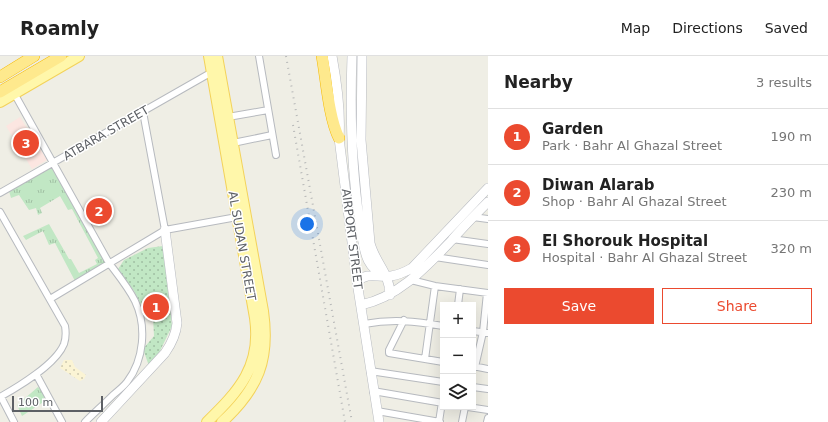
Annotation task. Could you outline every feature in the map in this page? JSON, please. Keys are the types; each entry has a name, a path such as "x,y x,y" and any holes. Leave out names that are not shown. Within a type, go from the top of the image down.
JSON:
{"highway":[{"path":"0,77 34,56"},
{"path":"322,56 332,114 339,138"},
{"path":"0,92 65,58"}],"main road":[{"path":"0,102 65,58 79,56"},
{"name":"AL SUDAN STREET","path":"207,422 238,390 247,375 255,351 256,326 209,56"},
{"name":"AL SUDAN STREET","path":"217,56 266,327 264,353 257,377 245,398 222,422"},
{"path":"247,375 257,377"}],"street":[{"path":"259,56 276,154"},
{"name":"AIRPORT STREET","path":"332,56 337,84 340,123 339,138 357,282 379,422"},
{"path":"337,84 339,56"},
{"path":"352,56 350,123 359,218 368,259 376,270 387,277"},
{"path":"362,56 361,140 370,243 373,254 387,277 390,286 390,295"},
{"name":"ATBARA STREET","path":"0,193 212,72"},
{"path":"14,93 109,263 135,302 141,318 142,335 140,352 135,368 126,382 85,422"},
{"path":"228,117 268,110"},
{"path":"101,422 165,353 172,344 176,334 177,323 165,230 143,112"},
{"path":"233,143 272,135"},
{"path":"357,282 368,275 387,277 401,274 416,264 488,188"},
{"path":"361,305 390,295 404,286 436,257 452,238 488,202"},
{"path":"0,212 65,326 66,334 60,351 36,374 0,397 14,422"},
{"path":"50,299 165,230 237,217"},
{"path":"473,217 488,219"},
{"path":"452,238 488,244"},
{"path":"436,257 488,265"},
{"path":"411,280 435,286 488,293 485,333 476,360"},
{"path":"425,359 435,286"},
{"path":"458,302 460,290"},
{"path":"404,320 389,350 389,353 440,362"},
{"path":"364,324 379,321 404,320 440,325"},
{"path":"476,366 488,369"},
{"path":"370,371 440,382"},
{"path":"36,374 62,422"},
{"path":"476,387 488,389"},
{"path":"373,391 440,402"},
{"path":"476,408 488,410"},
{"path":"377,411 439,422 441,410"},
{"path":"462,422 464,410"},
{"path":"487,422 488,418"}],"shaded area":[{"path":"20,117 47,160 32,169 6,126"}],"green space":[{"path":"51,166 106,262 75,281 55,243 49,245 43,231 26,240 23,236 49,224 69,259 71,259 79,273 97,264 95,260 98,258 72,209 68,210 60,196 40,208 42,213 38,215 36,208 29,210 19,195 11,198 9,191"},
{"path":"163,246 172,326 159,353 149,366 143,349 154,336 153,317 145,313 134,291 118,269 124,260 148,248"},
{"path":"38,387 46,394 42,403 22,416 17,405"}],"sand":[{"path":"64,360 72,360 75,367 86,375 84,379 80,381 60,368"}],"railway":[{"path":"286,56 352,422"},
{"path":"293,125 345,422"}],"place":[{"name":"El Shorouk Hospital","path":"26,143"},
{"name":"Diwan Alarab","path":"99,211"},
{"name":"Garden","path":"156,307"}]}
